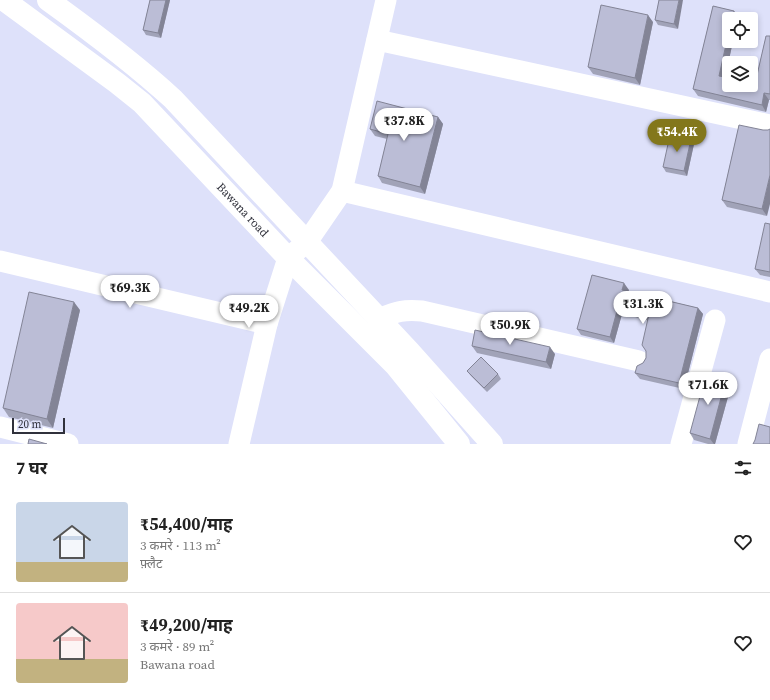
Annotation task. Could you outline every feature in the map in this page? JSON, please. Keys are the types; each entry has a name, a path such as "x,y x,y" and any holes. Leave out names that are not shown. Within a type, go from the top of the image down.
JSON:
{"main road":[{"name":"Bawana road","path":"4,0 118,83 142,103 288,258 396,366 459,444"},
{"name":"Bawana road","path":"48,0 145,74 173,99 307,242 492,444"}],"street":[{"path":"239,444 267,324 288,258 307,242 342,191 386,0"},
{"path":"377,40 770,125"},
{"path":"342,191 770,292"},
{"path":"0,261 267,324"},
{"path":"378,319 407,309 422,311 639,361"},
{"path":"681,444 716,320"},
{"path":"748,444 770,358"},
{"path":"0,427 68,444"}],"building":[{"path":"150,0 166,0 158,33 143,30"},
{"path":"659,0 679,0 674,24 655,20"},
{"path":"601,5 648,15 635,78 588,67"},
{"path":"713,6 734,11 722,12 722,48 725,48 723,56 722,56 719,76 722,77 722,92 758,92 758,71 766,36 770,36 770,94 764,93 762,105 693,89"},
{"path":"377,101 438,117 420,187 378,176 388,134 370,129"},
{"path":"739,125 763,130 770,129 770,175 762,209 722,200"},
{"path":"670,135 691,139 684,171 663,167"},
{"path":"765,223 770,224 770,272 755,269"},
{"path":"592,275 624,283 622,290 698,308 679,383 635,373 637,366 643,363 646,358 646,351 642,345 649,314 618,307 610,337 577,329"},
{"path":"29,292 74,302 47,419 3,408"},
{"path":"475,330 550,347 546,362 472,346"},
{"path":"481,357 498,374 484,388 467,371"},
{"path":"706,374 726,379 710,439 690,433"},
{"path":"759,424 770,427 770,444 753,444"},
{"path":"29,439 47,444 28,444"}]}
